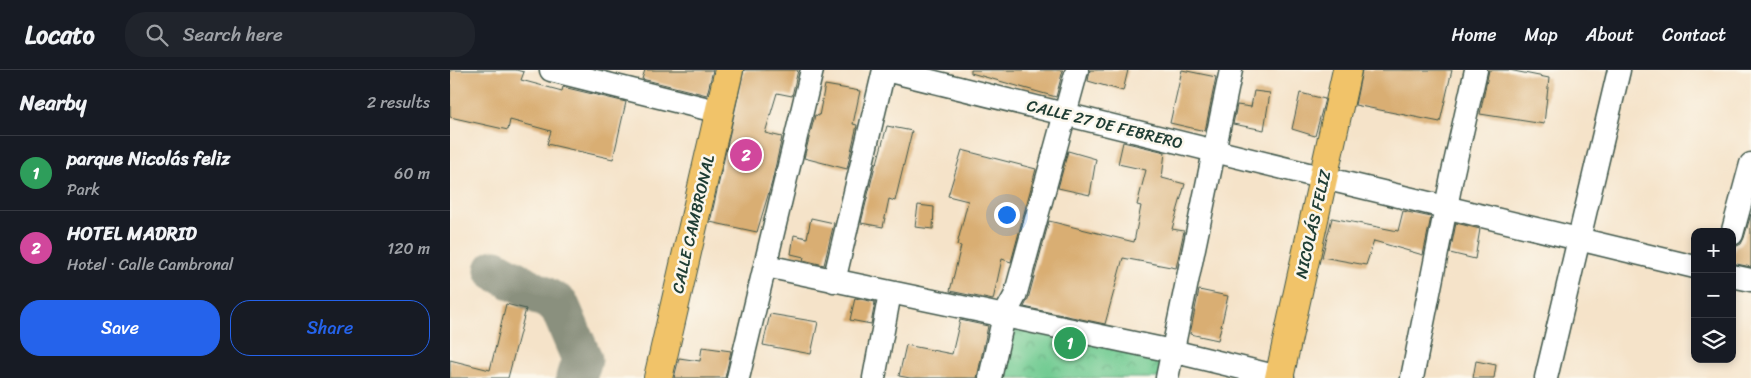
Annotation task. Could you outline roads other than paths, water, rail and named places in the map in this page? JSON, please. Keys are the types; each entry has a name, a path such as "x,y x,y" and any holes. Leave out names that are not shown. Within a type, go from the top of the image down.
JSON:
{"main road":[{"name":"CALLE CAMBRONAL","path":"658,378 729,70"},
{"name":"NICOLÁS FELIZ","path":"1279,378 1348,70"}],"street":[{"path":"551,70 720,112"},
{"path":"738,378 812,70"},
{"path":"834,281 885,70"},
{"name":"CALLE 27 DE FEBRERO","path":"885,70 1691,266"},
{"path":"990,378 1004,316 1015,296 1078,70"},
{"path":"1166,378 1231,70"},
{"path":"1412,378 1446,207 1476,70"},
{"path":"1546,378 1620,70"},
{"path":"1734,228 1751,164"},
{"path":"766,266 1172,351 1283,378"},
{"path":"1736,277 1751,280"},
{"path":"874,378 890,293"}],"place":[{"name":"HOTEL MADRID","path":"746,155"},
{"name":"parque Nicolás feliz","path":"1070,343"}]}
